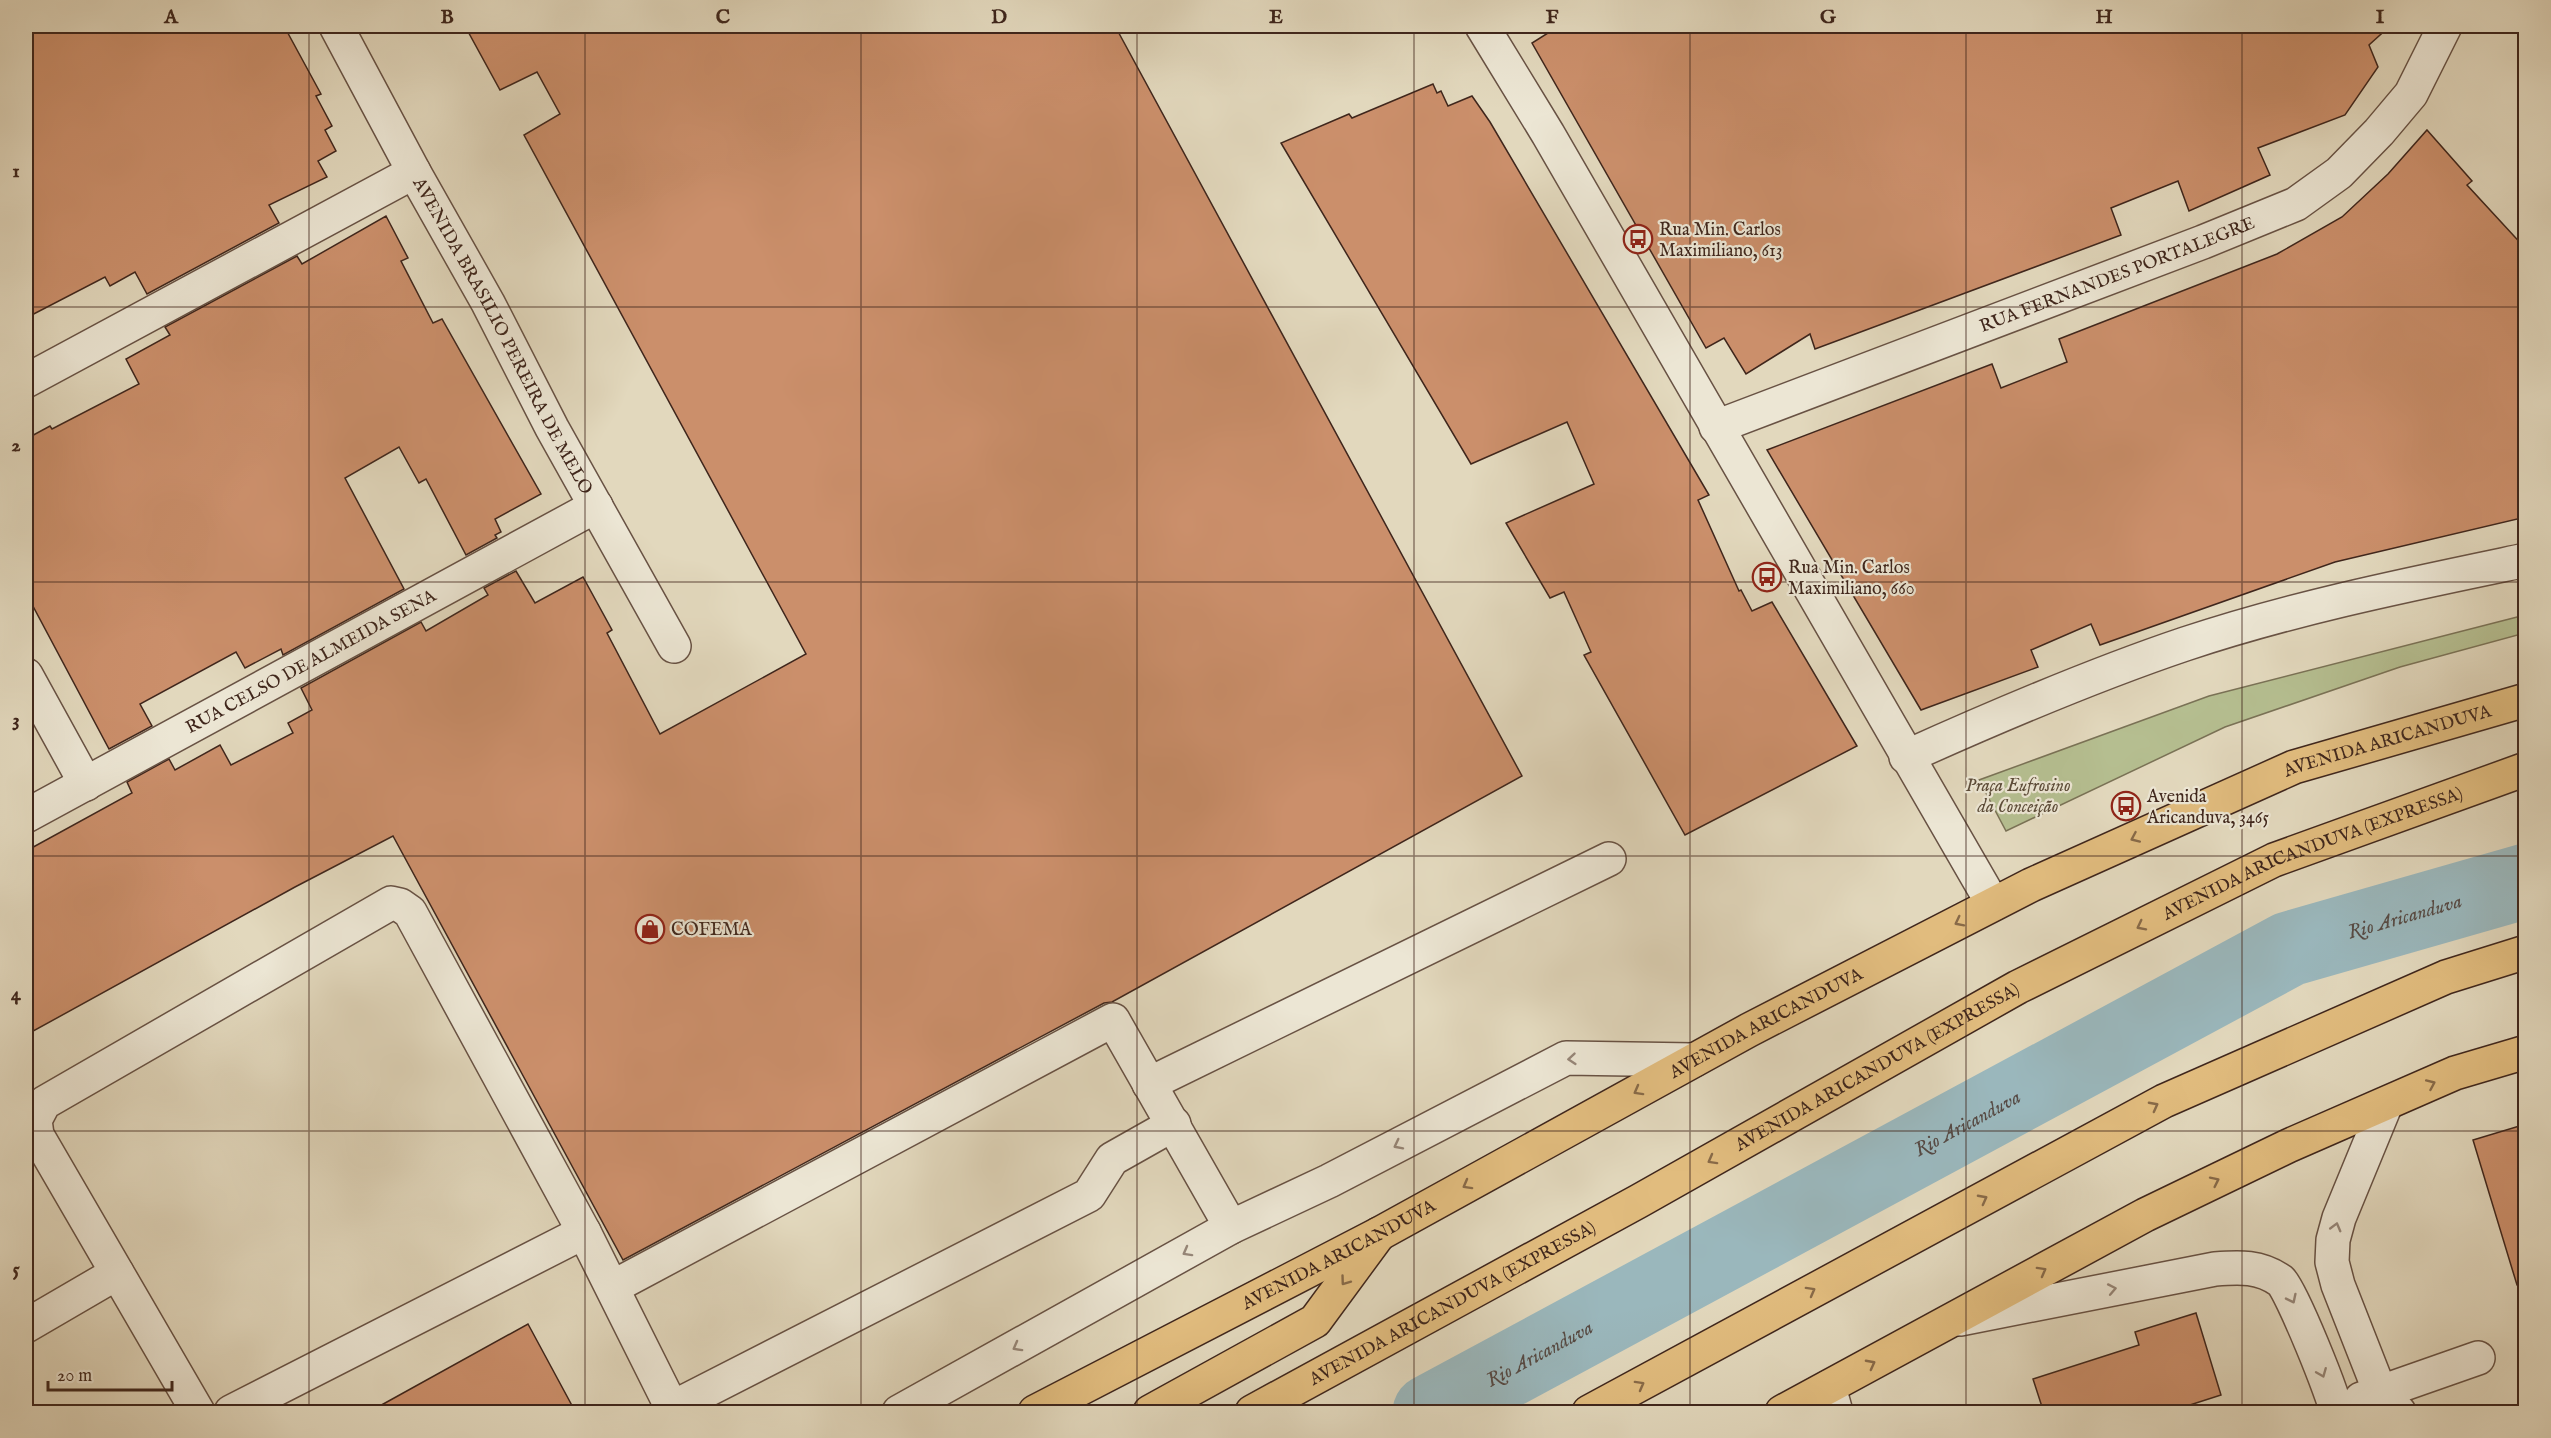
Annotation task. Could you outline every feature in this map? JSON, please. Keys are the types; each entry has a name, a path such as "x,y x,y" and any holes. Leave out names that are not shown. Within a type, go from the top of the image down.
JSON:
{"main road":[{"name":"AVENIDA ARICANDUVA","path":"1035,1413 1379,1234 1694,1060 2031,885 2294,767 2526,700"},
{"name":"AVENIDA ARICANDUVA (EXPRESSA)","path":"1252,1413 1639,1201 2028,982 2274,860 2526,769"},
{"path":"1588,1413 2164,1101 2446,977 2526,952"},
{"path":"2446,977 2526,966"},
{"path":"1782,1413 1832,1400 1952,1320 2145,1215 2288,1146 2455,1073 2526,1052"},
{"path":"1150,1413 1315,1321 1379,1234"}],"street":[{"name":"AVENIDA BRASILIO PEREIRA DE MELO","path":"336,26 414,172 488,303 552,428 674,645"},
{"path":"1482,26 1548,134 1993,904"},
{"name":"RUA FERNANDES PORTALEGRE","path":"1716,427 2192,246 2296,204 2339,173 2379,132 2410,94 2445,26"},
{"path":"26,381 414,172"},
{"name":"RUA CELSO DE ALMEIDA SENA","path":"26,816 596,506"},
{"path":"1906,757 2007,712 2185,644 2355,596 2526,560"},
{"path":"26,675 86,783"},
{"path":"1149,1083 1609,859"},
{"path":"198,1413 37,1135 35,1120 44,1103 391,903 400,905 410,912 613,1287 670,1410 1089,1195 1112,1159 1174,1124"},
{"path":"613,1287 1113,1020 1231,1227"},
{"path":"899,1413 1231,1227 1329,1181 1566,1058 1694,1060"},
{"path":"2386,1104 2338,1218 2333,1240 2332,1262 2338,1285 2390,1402"},
{"path":"231,1413 584,1232"},
{"path":"1952,1320 2204,1272 2245,1267 2266,1272 2284,1283 2295,1304 2331,1411 2390,1402 2478,1358"},
{"path":"26,1326 117,1274"}],"green space":[{"name":"Praça Eufrosino da Conceição","path":"2525,615 2525,633 2400,667 2225,727 2006,831 1979,780 2209,696"}],"building":[{"path":"26,26 284,26 321,94 316,96 332,126 325,130 336,151 318,161 327,177 269,205 279,223 147,294 135,272 110,286 105,277 26,318"},
{"path":"465,26 1115,26 1522,776 1112,1002 1104,1003 623,1260 393,836 295,887 26,1035 26,851 132,793 127,782 169,759 175,770 220,745 231,765 293,733 288,723 312,710 301,688 421,622 426,631 488,595 484,588 516,571 535,603 583,577 612,630 607,633 660,734 806,654 524,135 560,114 537,72 500,90"},
{"path":"1559,26 2390,26 2369,45 2378,67 2345,115 2258,148 2270,175 2189,211 2178,181 2111,208 2121,235 1815,349 1810,334 1746,374 1724,338 1706,348 1532,43"},
{"path":"1433,84 1437,93 1441,91 1448,106 1472,96 1490,122 1709,495 1698,500 1739,591 1741,590 1752,611 1772,602 1857,746 1685,835 1584,655 1591,652 1564,592 1550,598 1506,523 1594,484 1567,422 1471,464 1281,143 1349,114 1352,118"},
{"path":"2427,130 2472,181 2467,185 2526,249 2526,517 2335,562 2100,645 2091,624 2031,650 2038,667 1921,710 1767,450 1992,364 2001,388 2067,362 2059,339 2277,254 2342,217 2388,174"},
{"path":"386,216 408,258 401,261 433,323 442,319 541,494 495,519 501,532 495,535 497,538 466,555 426,479 419,483 399,447 345,478 404,589 283,655 281,649 245,668 236,652 140,704 152,726 109,749 26,593 26,439 50,426 52,429 139,384 126,359 170,335 165,327 297,256 302,264"},
{"path":"2526,1124 2526,1284 2517,1285 2473,1140"},
{"path":"2196,1313 2221,1395 2165,1413 2044,1413 2033,1379 2139,1345 2135,1332"},
{"path":"528,1324 576,1413 367,1413"}],"waterway":[{"name":"Rio Aricanduva","path":"1430,1412 2289,949 2526,881"}],"place":[{"name":"Rua Min. Carlos Maximiliano, 613","path":"1638,239"},
{"name":"Rua Min. Carlos Maximiliano, 660","path":"1767,577"},
{"name":"Avenida Aricanduva, 3465","path":"2126,806"},
{"name":"COFEMA","path":"650,929"}]}
